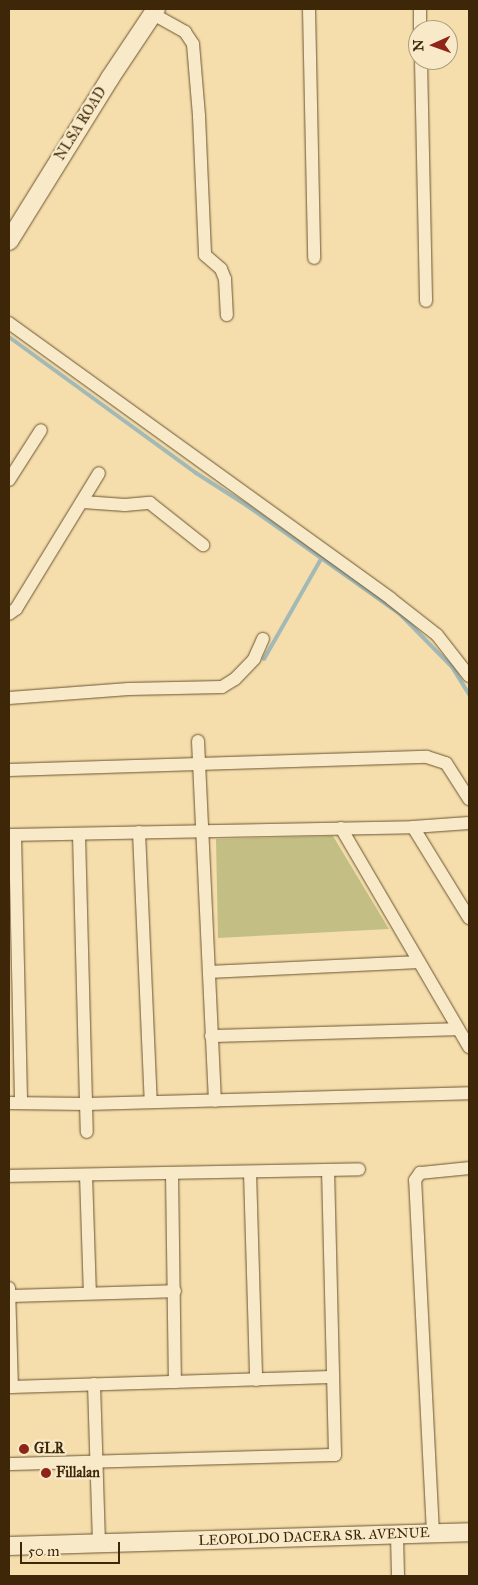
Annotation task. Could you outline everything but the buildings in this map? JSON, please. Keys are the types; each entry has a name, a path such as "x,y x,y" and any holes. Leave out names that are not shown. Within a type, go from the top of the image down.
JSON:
{"main road":[{"name":"NLSA ROAD","path":"9,241 110,78 155,11"},
{"name":"LEOPOLDO DACERA SR. AVENUE","path":"9,1546 469,1532"}],"street":[{"path":"309,9 314,258"},
{"path":"155,11 185,32 192,44 199,116 205,255 221,269 225,279 227,315"},
{"path":"421,70 426,301"},
{"path":"9,323 391,599 437,635 469,676"},
{"path":"9,480 41,430"},
{"path":"9,614 16,609 99,473"},
{"path":"82,502 125,505 150,503 202,545"},
{"path":"9,698 111,690 222,687 235,679 254,659 263,638"},
{"path":"198,741 215,1101"},
{"path":"9,770 438,758 446,763 454,772 469,799"},
{"path":"469,823 414,827 12,835 15,1103 87,1104 469,1093"},
{"path":"414,827 469,918"},
{"path":"341,828 469,1047"},
{"path":"139,832 151,1102"},
{"path":"78,835 87,1132"},
{"path":"209,972 419,962"},
{"path":"211,1036 457,1029"},
{"path":"433,1534 415,1180 420,1173 469,1168"},
{"path":"9,1464 335,1455 328,1170"},
{"path":"9,1176 359,1170"},
{"path":"250,1172 256,1380"},
{"path":"172,1173 175,1382"},
{"path":"86,1175 90,1293"},
{"path":"9,1288 10,1387 333,1377"},
{"path":"9,1296 175,1291"},
{"path":"94,1384 100,1543"},
{"path":"397,1534 398,1576"}],"shaded area":[{"path":"333,836 389,929 218,938 216,839"}],"waterway":[{"path":"9,337 196,473 246,505 400,614 452,667 469,694"},
{"path":"264,659 321,559"}],"place":[{"name":"GLR","path":"24,1449"},
{"name":"Fillalan","path":"46,1473"}]}
